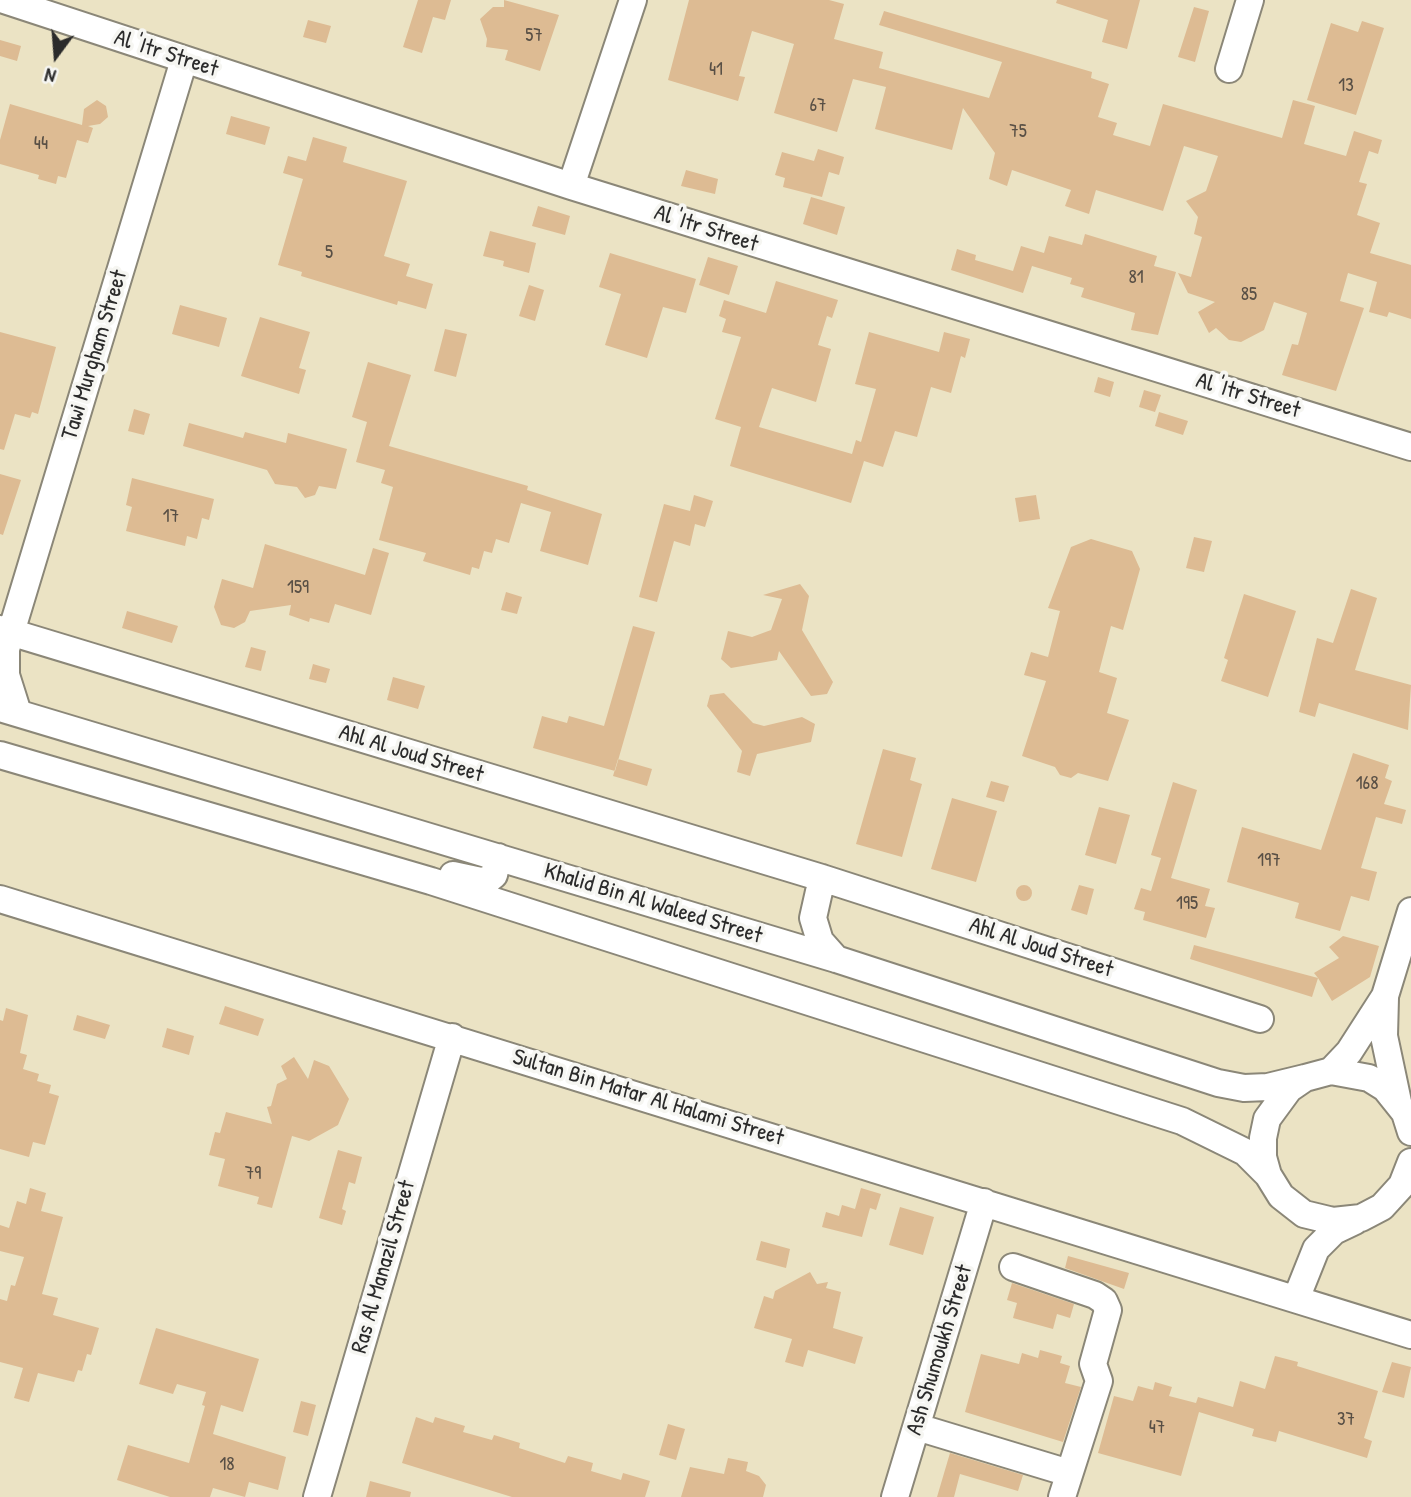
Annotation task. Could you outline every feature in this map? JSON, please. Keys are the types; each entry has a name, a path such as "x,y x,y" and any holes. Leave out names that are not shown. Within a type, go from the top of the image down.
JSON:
{"street":[{"name":"Al 'Itr Street","path":"4,0 571,187 1411,447"},
{"path":"571,187 633,0"},
{"path":"1229,69 1250,0"},
{"name":"Tawi Murgham Street","path":"9,710 4,642 184,60"},
{"name":"Ahl Al Joud Street","path":"4,642 822,878 1260,1018"},
{"name":"Khalid Bin Al Waleed Street","path":"9,710 836,959 1218,1083 1244,1088 1268,1087 1318,1075"},
{"name":"Khalid Bin Al Waleed Street","path":"2,756 431,881 1182,1121 1245,1152 1275,1185"},
{"path":"431,881 452,875 481,881 489,879 495,875 498,857"},
{"path":"822,878 814,906 815,929 827,951 836,959"},
{"name":"Sultan Bin Matar Al Halami Street","path":"0,899 1411,1335"},
{"path":"765,939 794,929 814,906"},
{"path":"1408,1122 1389,1070 1384,1036 1385,996 1411,911"},
{"path":"1309,1261 1305,1233 1275,1185 1263,1157 1267,1119 1289,1088 1318,1075 1349,1052 1385,996"},
{"name":"Ras Al Manazil Street","path":"317,1497 452,1037"},
{"path":"1318,1075 1368,1078 1385,1088 1408,1122"},
{"path":"1296,1299 1309,1261 1334,1231 1365,1216 1393,1197 1402,1185 1411,1162"},
{"path":"1275,1185 1304,1214 1318,1219 1347,1221 1411,1204"},
{"name":"Ash Shumoukh Street","path":"895,1497 984,1202"},
{"path":"916,1427 1066,1485 1099,1381 1093,1364 1108,1310 1104,1301 1095,1295 1013,1267"}],"building":[{"path":"418,0 451,0 445,20 433,17 422,53 403,47"},
{"path":"504,0 559,15 540,71 505,60 508,50 486,47 487,39 480,19 493,7 504,7"},
{"path":"689,0 829,0 844,4 834,39 883,52 879,68 989,98 1002,62 879,25 884,11 1092,72 1091,78 1109,84 1098,117 1117,123 1113,135 1150,146 1163,104 1282,138 1293,100 1315,106 1304,144 1346,156 1354,131 1382,140 1378,154 1369,151 1359,182 1367,184 1357,215 1380,223 1370,253 1411,265 1411,319 1389,312 1387,317 1369,312 1377,282 1348,273 1340,301 1364,308 1336,391 1282,375 1292,344 1298,345 1307,313 1274,302 1264,330 1241,342 1229,340 1216,328 1209,333 1198,312 1215,302 1188,293 1178,273 1191,277 1202,237 1194,234 1198,217 1186,201 1206,191 1218,156 1184,146 1163,211 1096,190 1089,214 1065,206 1071,190 1012,170 1007,186 989,179 995,153 963,108 952,150 875,129 886,87 853,79 837,132 774,113 794,44 752,31 739,76 745,77 738,101 668,80"},
{"path":"1057,0 1140,0 1127,49 1102,42 1108,20 1056,3"},
{"path":"1194,7 1209,11 1195,62 1178,57"},
{"path":"308,20 331,26 326,43 303,37"},
{"path":"1362,21 1384,28 1356,115 1307,100 1331,23 1358,32"},
{"path":"0,40 21,46 17,61 0,56"},
{"path":"97,100 106,106 108,117 100,124 88,126 93,128 88,143 77,140 66,178 58,176 56,184 38,179 39,175 0,164 0,140 10,104 82,125 84,109"},
{"path":"231,116 270,127 265,145 226,134"},
{"path":"313,137 347,147 343,162 407,181 384,256 410,264 406,276 433,284 426,309 398,301 397,305 301,276 302,272 278,265 303,179 283,173 288,156 306,161"},
{"path":"818,149 844,157 839,175 829,172 822,197 783,187 785,178 775,175 782,152 814,161"},
{"path":"686,170 718,179 715,194 681,186"},
{"path":"811,197 845,207 837,235 803,224"},
{"path":"538,206 570,216 565,235 532,226"},
{"path":"490,231 536,243 529,273 503,266 504,261 483,256"},
{"path":"1085,234 1157,256 1154,266 1176,272 1158,335 1131,330 1135,313 1081,297 1084,288 1070,284 1072,278 1032,266 1023,293 951,270 957,249 976,255 975,260 1013,271 1021,246 1044,253 1049,236 1082,245"},
{"path":"610,253 696,279 686,313 663,307 647,358 605,345 621,294 599,287"},
{"path":"708,257 738,266 729,295 699,285"},
{"path":"776,281 838,300 832,318 827,316 818,345 831,349 816,402 772,388 759,427 852,454 856,440 861,442 876,389 855,384 869,332 939,352 944,332 970,339 965,358 961,356 951,393 931,387 917,437 895,431 883,467 864,461 851,503 730,466 741,427 715,419 741,337 722,332 726,319 719,316 724,300 766,313"},
{"path":"529,285 544,290 535,321 519,316"},
{"path":"180,305 227,318 219,347 172,334"},
{"path":"260,317 310,332 299,368 306,370 299,394 241,376"},
{"path":"445,329 467,334 456,377 434,371"},
{"path":"0,332 56,347 38,414 32,412 30,418 15,414 4,450 0,449"},
{"path":"368,362 411,375 389,446 528,486 527,490 602,514 588,565 540,551 551,512 521,503 509,543 496,539 492,553 484,551 479,569 472,567 470,575 423,561 426,553 379,540 393,487 381,483 385,470 356,462 367,422 352,417"},
{"path":"1098,377 1114,382 1110,397 1094,392"},
{"path":"1144,390 1161,395 1155,412 1139,407"},
{"path":"134,409 150,414 144,435 128,431"},
{"path":"1159,412 1188,421 1183,435 1155,426"},
{"path":"189,423 243,438 245,432 286,443 288,433 347,449 336,489 319,486 315,495 305,498 297,487 275,484 267,470 183,446"},
{"path":"0,474 21,480 3,535 0,534"},
{"path":"132,478 214,499 209,520 202,518 197,539 187,536 185,546 126,531 132,507 126,505"},
{"path":"694,495 713,501 705,527 695,524 690,546 674,541 657,602 639,597 664,504 690,511"},
{"path":"1036,495 1040,519 1019,522 1015,498"},
{"path":"1194,537 1212,541 1204,572 1186,568"},
{"path":"1091,539 1132,551 1140,569 1123,630 1111,626 1099,672 1117,678 1107,713 1129,720 1108,781 1078,773 1071,778 1060,775 1055,767 1022,756 1046,681 1024,675 1031,652 1048,657 1060,611 1048,608 1071,547"},
{"path":"265,544 365,575 373,548 389,553 371,615 335,604 329,623 310,618 309,622 289,615 291,605 250,611 245,622 234,628 221,625 214,607 222,579 253,588"},
{"path":"800,584 809,596 802,630 833,682 827,694 811,696 779,651 777,660 731,668 721,659 728,631 752,637 771,630 782,599 763,595"},
{"path":"1351,589 1377,598 1355,670 1411,685 1408,730 1319,703 1315,717 1299,712 1317,638 1333,643"},
{"path":"506,592 522,597 517,614 501,610"},
{"path":"1244,594 1296,611 1268,697 1221,681 1228,660 1224,658"},
{"path":"127,611 178,626 172,643 122,628"},
{"path":"633,626 655,632 615,771 533,748 542,716 567,723 569,716 604,726"},
{"path":"251,647 266,651 261,671 245,667"},
{"path":"313,664 330,669 326,683 309,679"},
{"path":"393,677 425,686 418,709 387,700"},
{"path":"724,693 753,723 764,726 802,717 815,724 811,742 757,754 750,776 737,772 742,751 707,706 710,695"},
{"path":"883,749 916,758 910,780 922,784 902,857 856,844"},
{"path":"1353,753 1389,765 1385,778 1392,781 1384,804 1406,810 1402,824 1376,817 1361,868 1377,872 1369,901 1351,896 1340,931 1295,918 1299,903 1227,882 1242,827 1321,850"},
{"path":"618,759 652,769 647,786 613,776"},
{"path":"991,781 1009,786 1004,802 986,797"},
{"path":"1173,782 1197,790 1171,878 1210,889 1205,906 1215,908 1206,938 1143,920 1145,912 1134,909 1141,888 1151,891 1161,858 1151,855"},
{"path":"952,798 997,811 976,882 931,869"},
{"path":"1099,807 1130,815 1116,864 1085,855"},
{"path":"1024,885 1030,887 1030,899 1024,901 1018,899 1016,893 1018,887"},
{"path":"1079,885 1094,889 1087,915 1071,910"},
{"path":"1343,936 1379,946 1370,977 1332,1001 1314,973 1339,958 1329,947"},
{"path":"1194,945 1318,978 1312,997 1190,959"},
{"path":"225,1006 264,1019 258,1036 219,1024"},
{"path":"6,1008 28,1015 20,1053 27,1055 23,1069 39,1074 37,1081 51,1085 49,1093 59,1096 45,1145 33,1142 29,1157 0,1149 0,1020 3,1021"},
{"path":"77,1015 110,1025 105,1039 73,1030"},
{"path":"167,1028 194,1036 189,1055 162,1047"},
{"path":"294,1057 308,1079 314,1060 329,1066 349,1099 338,1125 309,1141 292,1136 272,1208 257,1204 259,1197 218,1186 225,1159 209,1155 215,1132 220,1133 226,1112 272,1124 267,1107 271,1106 277,1084 287,1079 281,1066"},
{"path":"338,1150 362,1157 355,1184 349,1182 342,1209 346,1211 342,1225 319,1218"},
{"path":"30,1188 46,1193 41,1211 63,1217 42,1294 58,1298 53,1315 99,1328 91,1355 87,1354 82,1371 78,1370 74,1382 38,1373 29,1402 14,1398 23,1368 0,1362 0,1299 7,1301 24,1257 0,1251 0,1225 9,1228 17,1201 26,1204"},
{"path":"861,1188 881,1194 876,1210 870,1208 862,1237 822,1227 826,1212 839,1216 842,1205 855,1209"},
{"path":"900,1207 934,1217 923,1255 889,1245"},
{"path":"761,1241 790,1249 786,1268 756,1260"},
{"path":"1068,1256 1129,1273 1124,1289 1065,1268"},
{"path":"810,1272 817,1284 828,1282 826,1288 841,1292 833,1328 863,1337 855,1364 808,1350 803,1367 785,1362 792,1339 754,1328 764,1296 773,1299 775,1291"},
{"path":"1012,1283 1074,1304 1070,1318 1057,1314 1053,1329 1013,1318 1017,1303 1007,1300"},
{"path":"156,1328 259,1359 243,1412 221,1405 213,1434 286,1457 278,1490 249,1482 245,1497 213,1488 210,1497 170,1497 117,1480 128,1445 189,1463 205,1406 202,1405 206,1392 177,1384 173,1394 139,1384"},
{"path":"1040,1350 1062,1356 1060,1363 1070,1366 1065,1383 1081,1387 1063,1442 965,1412 981,1354 1019,1364 1022,1353 1038,1358"},
{"path":"1275,1356 1298,1362 1297,1366 1378,1391 1364,1438 1372,1441 1367,1458 1279,1431 1276,1442 1252,1436 1254,1429 1199,1412 1181,1476 1098,1453 1114,1396 1133,1401 1138,1386 1153,1390 1155,1382 1172,1387 1169,1396 1196,1403 1198,1397 1233,1407 1240,1381 1265,1389"},
{"path":"1392,1362 1411,1367 1404,1398 1382,1392"},
{"path":"301,1401 316,1405 308,1436 293,1432"},
{"path":"416,1417 433,1423 435,1417 465,1426 463,1432 492,1440 494,1435 520,1443 519,1448 565,1463 568,1456 593,1463 591,1471 621,1480 623,1473 650,1481 645,1497 512,1497 402,1463"},
{"path":"668,1424 685,1429 676,1460 659,1455"},
{"path":"950,1453 1023,1475 1018,1491 960,1474 954,1497 937,1497"},
{"path":"728,1458 748,1462 746,1471 759,1476 766,1485 763,1497 681,1497 690,1467 724,1474"},
{"path":"370,1481 411,1492 410,1497 366,1497"}]}
